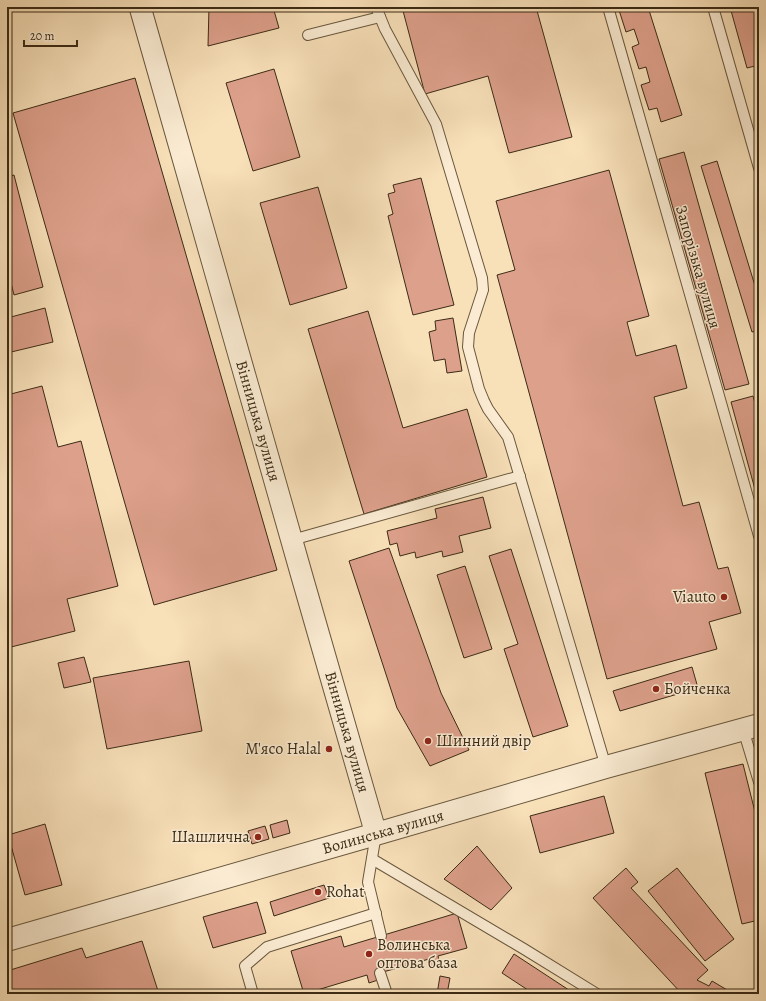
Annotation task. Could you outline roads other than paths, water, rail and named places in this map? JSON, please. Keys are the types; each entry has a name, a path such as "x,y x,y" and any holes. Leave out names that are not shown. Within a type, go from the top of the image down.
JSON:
{"street":[{"name":"Вінницька вулиця","path":"140,7 376,834"},
{"name":"Волинська вулиця","path":"7,940 606,767 751,727"}],"lane":[{"path":"376,7 385,30 436,124 482,278 483,290 469,333 468,347 479,389 488,409 508,437 606,767"},
{"name":"Запорізька вулиця","path":"608,7 759,536"},
{"path":"713,7 759,168"},
{"path":"308,35 380,17"},
{"path":"292,540 520,476"},
{"path":"751,727 759,782"},
{"path":"376,834 368,882 381,936"},
{"path":"372,859 597,994"},
{"path":"253,994 245,966 267,947 376,913"},
{"path":"380,973 387,994"}],"place":[{"name":"Viauto","path":"724,597"},
{"name":"Бойченка","path":"656,689"},
{"name":"Шинний двір","path":"428,741"},
{"name":"М'ясо Halal","path":"329,749"},
{"name":"Шашлична","path":"258,837"},
{"name":"Rohat","path":"318,892"},
{"name":"Волинська оптова база","path":"369,954"}]}
